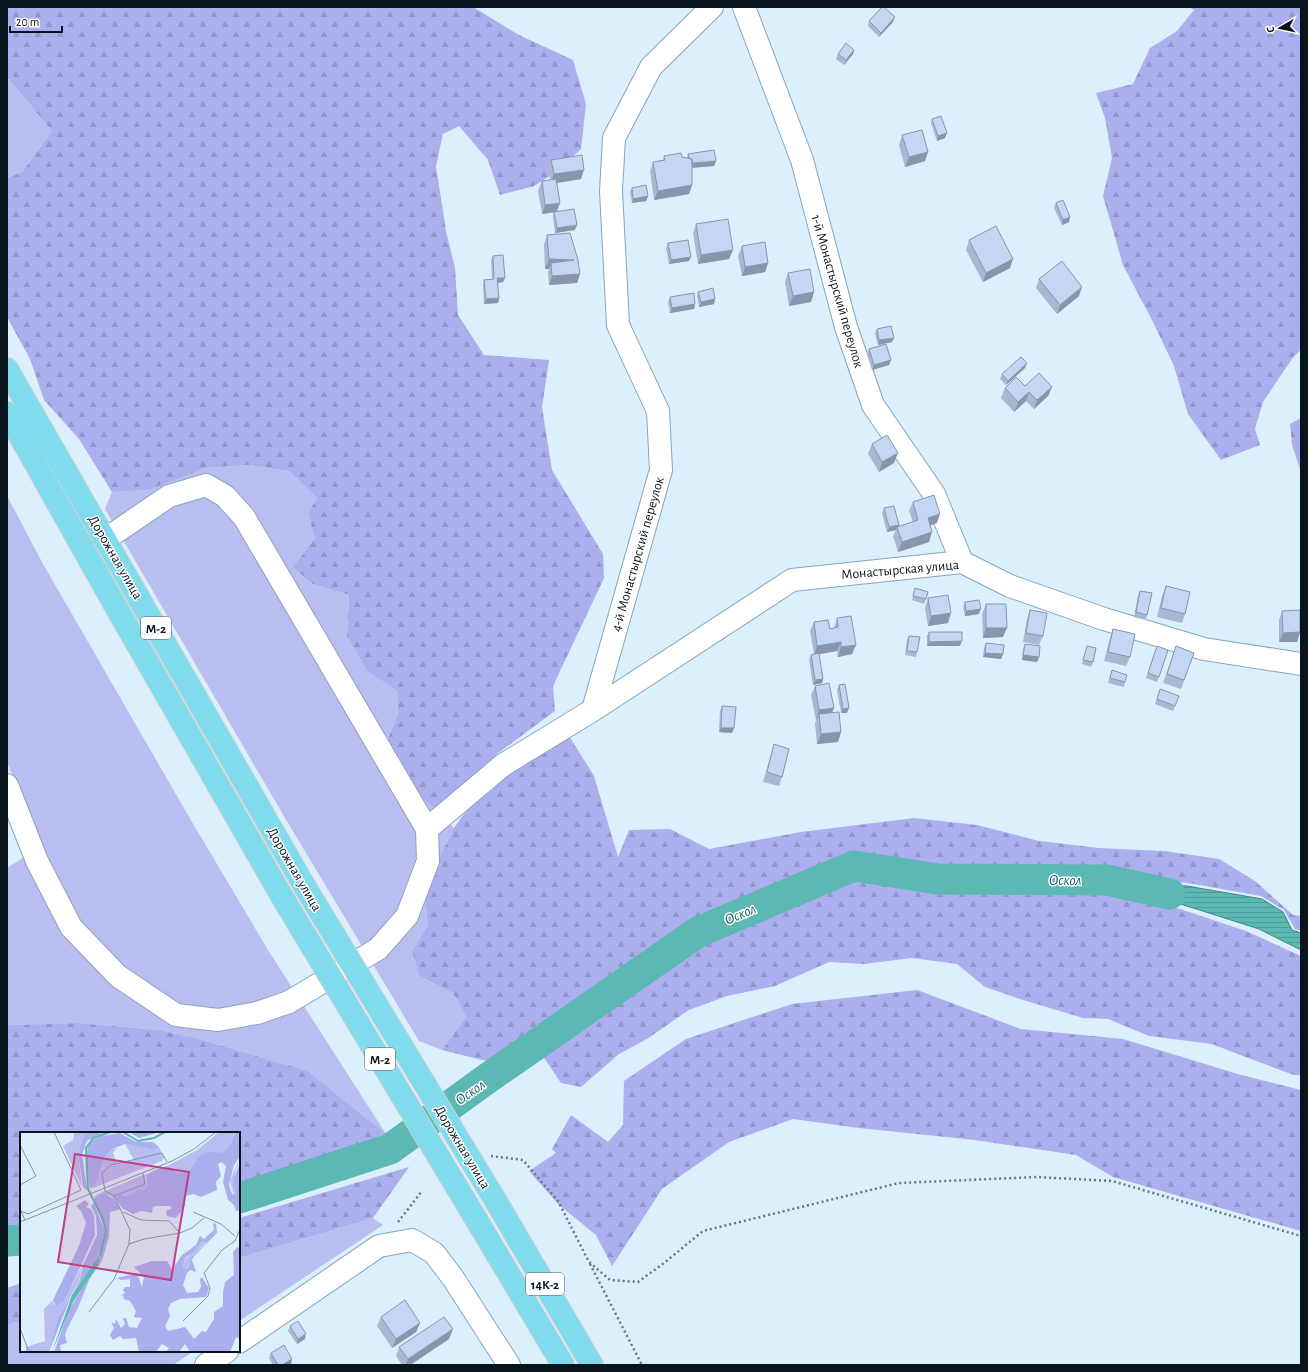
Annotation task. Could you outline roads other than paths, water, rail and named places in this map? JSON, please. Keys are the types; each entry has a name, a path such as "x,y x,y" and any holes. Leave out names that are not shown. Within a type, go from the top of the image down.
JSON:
{"main road":[{"name":"Дорожная улица","path":"7,369 305,887 497,1203 592,1365"},
{"name":"Дорожная улица","path":"7,414 284,900 563,1365"}],"street":[{"name":"4-й Монастырский переулок","path":"592,710 662,470 658,411 618,325 611,191 614,138 651,67 712,7"},
{"name":"1-й Монастырский переулок","path":"744,7 802,160 846,327 873,405 934,494 962,562"},
{"path":"7,785 37,861 70,927 118,976 176,1015 218,1020 257,1013 289,1002 378,949 407,916 428,861 428,829 244,517 225,496 206,485 169,496 106,539"},
{"name":"Монастырская улица","path":"428,829 503,765 592,710 792,580 962,562 1010,586 1104,619 1190,645 1204,649 1301,664"},
{"path":"240,1341 379,1246 412,1240 434,1252 453,1278 509,1365"},
{"path":"206,1365 226,1352"}],"waterway":[{"name":"Оскол","path":"240,1198 390,1149 488,1078 698,932 854,866 938,879 1107,880 1170,894"},
{"name":"Оскол","path":"7,1241 20,1240"}]}
